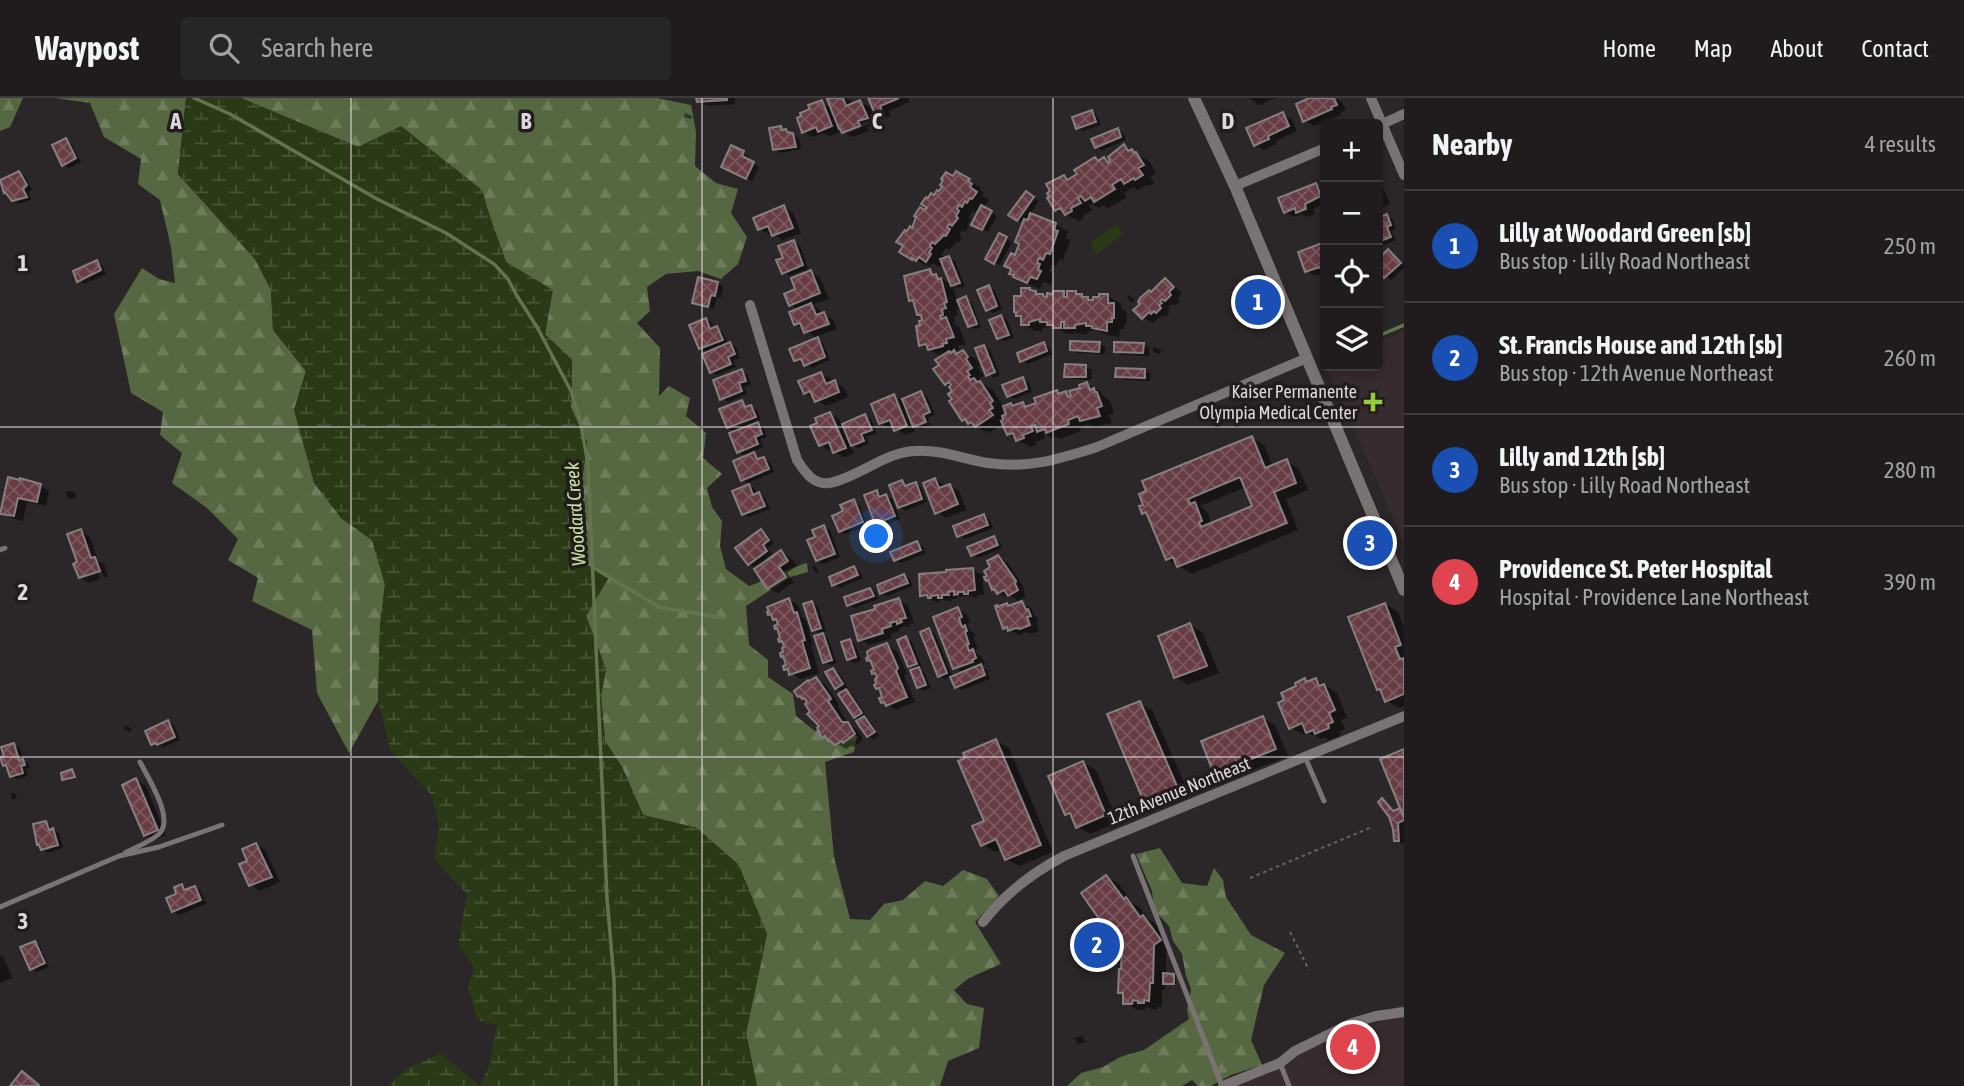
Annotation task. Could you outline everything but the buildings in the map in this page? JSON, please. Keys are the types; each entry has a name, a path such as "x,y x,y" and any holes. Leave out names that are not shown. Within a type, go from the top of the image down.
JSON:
{"street":[{"path":"1194,98 1235,186 1404,590"},
{"path":"1371,98 1378,119"},
{"path":"1383,124 1404,114"},
{"path":"1383,131 1404,175"},
{"path":"1235,186 1320,150"},
{"path":"750,305 797,460 813,481 829,483 911,450 933,451 984,463 1011,466 1062,459 1097,447 1307,358"},
{"name":"12th Avenue Northeast","path":"983,922 1017,885 1059,859 1404,716"},
{"path":"1222,1086 1280,1063 1295,1051 1352,1023 1404,1012"}],"lane":[{"path":"1305,757 1324,801"},
{"path":"0,907 119,856 161,832 165,823 162,808 140,762"},
{"path":"119,856 159,847 222,825"},
{"path":"1133,856 1222,1086"},
{"path":"1280,1063 1289,1086"}],"path":[{"path":"1250,878 1373,827"},
{"path":"1290,932 1309,970"}],"shaded area":[{"name":"Kaiser Permanente Olympia Medical Center","path":"1404,331 1404,542 1328,371 1383,371 1383,340"},
{"path":"1404,1004 1404,1086 1223,1086 1352,1023"}],"green space":[{"path":"0,98 23,98 10,127 0,131"},
{"path":"55,98 186,98 178,174 255,259 271,290 273,330 306,371 294,410 341,518 372,540 385,584 380,626 378,701 349,753 317,693 312,630 252,601 258,578 228,560 238,539 207,508 172,483 182,453 160,435 163,412 131,393 114,314 142,268 159,279 175,283 171,247 160,200 138,184 141,159 104,137 90,103"},
{"path":"186,98 241,98 358,147 401,126 482,190 506,262 553,290 545,334 572,360 571,408 587,442 581,488 587,565 609,577 586,616 606,669 601,696 605,741 622,767 643,815 697,828 739,865 767,934 746,1033 757,1086 480,1086 489,1065 497,1025 477,1020 468,986 474,968 458,944 467,894 434,859 439,827 432,796 391,751 378,701 380,626 385,584 372,540 341,518 314,483 294,410 306,371 273,330 271,290 255,259 178,174"},
{"path":"241,98 657,98 691,105 696,132 695,166 716,183 738,189 731,213 747,237 738,264 721,279 698,271 666,274 647,287 650,311 637,323 660,348 659,396 669,386 690,398 686,416 706,433 703,458 722,474 707,488 712,507 722,521 720,546 726,569 749,586 807,563 808,572 790,577 746,606 749,645 768,660 768,677 793,694 796,716 815,731 857,736 854,752 825,762 834,857 850,919 870,920 884,904 903,900 925,881 943,886 963,870 987,879 999,896 975,922 1001,964 969,978 954,990 967,1004 984,1008 979,1048 948,1061 940,1086 757,1086 746,1033 767,934 697,828 643,815 622,767 605,741 601,696 606,669 586,616 609,577 587,566 581,488 587,442 571,408 572,360 545,335 552,290 506,262 482,190 358,147"},
{"path":"1116,224 1123,234 1097,254 1090,243"},
{"path":"1160,848 1182,883 1207,886 1214,868 1223,880 1226,897 1251,935 1285,953 1264,985 1251,1040 1262,1065 1231,1075 1211,1086 1198,1086 1192,1080 1182,1086 1067,1086 1081,1073 1144,1050 1189,1019 1187,1010 1191,989 1182,954 1173,941 1169,926 1154,910 1152,891 1136,854"},
{"path":"440,1053 480,1086 389,1086 403,1071"}],"waterway":[{"name":"Woodard Creek","path":"194,98 230,114 377,199 446,233 494,264 508,279 571,391 580,420 588,464 607,898 614,980 616,1086"},
{"path":"1383,334 1404,325"},
{"path":"594,568 659,607 723,618"}],"place":[{"name":"Lilly at Woodard Green [sb]","path":"1258,302"},
{"name":"Kaiser Permanente Olympia Medical Center","path":"1373,402"},
{"name":"Lilly and 12th [sb]","path":"1370,543"},
{"name":"St. Francis House and 12th [sb]","path":"1097,945"},
{"name":"Providence St. Peter Hospital","path":"1353,1047"}]}
